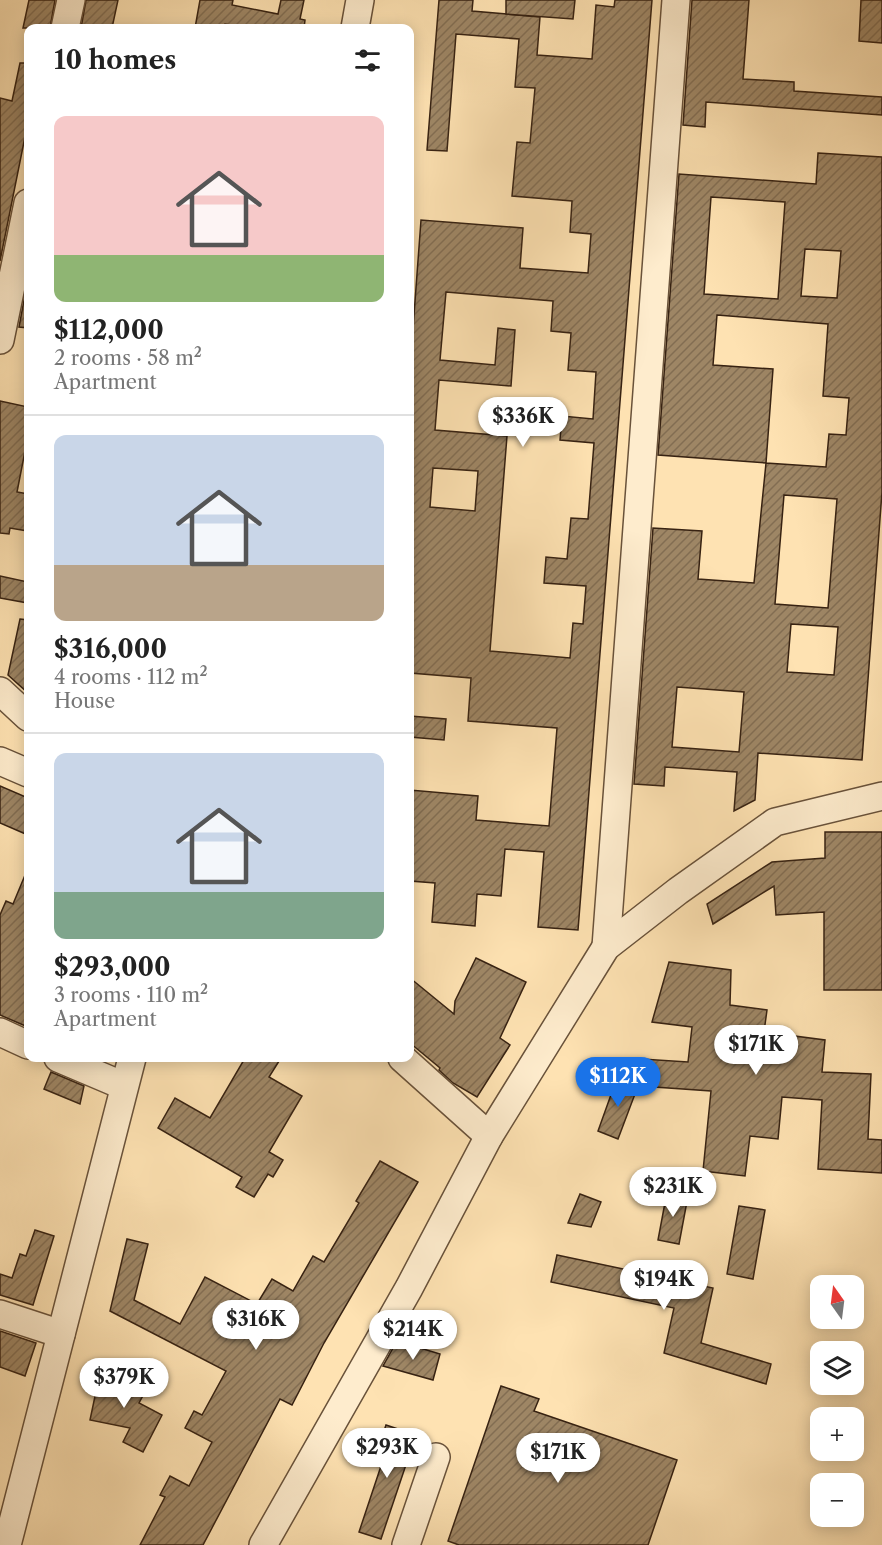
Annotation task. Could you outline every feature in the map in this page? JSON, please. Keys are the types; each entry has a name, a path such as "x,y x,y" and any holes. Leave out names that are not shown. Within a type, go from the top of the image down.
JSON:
{"street":[{"path":"66,24 71,0"},
{"path":"356,24 360,0"},
{"path":"606,947 676,0"},
{"path":"0,340 24,223"},
{"path":"0,692 24,713"},
{"path":"0,761 24,771"},
{"path":"263,1545 410,1288 489,1136 606,947 678,891 775,822 882,796"},
{"path":"0,1032 24,1043"},
{"path":"67,1062 124,1086"},
{"path":"7,1545 131,1062"},
{"path":"406,1062 489,1136"},
{"path":"0,1314 61,1334"},
{"path":"406,1545 436,1457"}],"building":[{"path":"29,0 55,0 51,24 24,24 23,28"},
{"path":"86,0 118,0 113,24 82,24"},
{"path":"200,0 233,0 232,5 278,14 281,0 304,0 300,19 305,20 304,24 196,24"},
{"path":"439,0 473,0 472,11 540,17 537,55 592,59 596,5 614,7 615,0 652,0 578,930 538,927 544,852 505,849 501,896 477,894 475,926 432,922 435,883 414,881 414,790 478,796 476,820 549,826 557,728 468,721 471,678 414,673 414,315 421,220 523,228 520,268 588,273 591,234 570,232 572,201 512,196 517,142 530,143 535,88 515,87 519,39 456,34 447,151 427,150","holes":["446,292 553,301 551,331 571,333 568,370 596,372 593,419 562,416 560,440 594,443 588,519 571,518 567,559 546,557 544,583 586,586 583,624 573,623 570,658 490,651 507,436 435,430 439,380 511,386 515,330 498,328 495,365 440,360","433,468 478,471 475,511 430,507"]},
{"path":"506,0 575,0 573,19 506,14"},
{"path":"692,0 749,0 743,79 794,82 794,91 882,97 882,115 706,102 705,127 683,125"},
{"path":"861,0 882,0 882,43 859,41"},
{"path":"20,63 24,63 24,142 0,261 0,98 12,101"},
{"path":"818,153 882,157 882,492 862,760 758,753 755,800 734,811 737,772 665,767 664,786 634,784 653,528 702,531 698,579 754,583 766,463 658,455 679,174 816,184","holes":["711,197 785,202 778,299 704,294","805,249 841,251 837,298 801,296","717,315 828,324 823,396 849,398 846,435 829,434 826,467 766,463 773,369 713,365","784,495 837,499 828,608 775,604","791,624 838,627 834,675 787,672","677,687 744,692 739,752 672,747"]},
{"path":"24,300 24,328 19,327"},
{"path":"0,401 24,406 24,456 17,492 24,493 24,530 10,528 9,534 0,533"},
{"path":"0,576 24,581 24,602 0,598"},
{"path":"20,619 24,620 24,689 8,675"},
{"path":"414,716 446,719 444,740 414,737"},
{"path":"0,786 24,796 24,833 0,823"},
{"path":"825,832 882,832 882,990 824,990 824,912 776,915 774,886 713,924 707,904 772,862 825,858"},
{"path":"24,878 24,1025 0,1015 0,915 6,901 13,904"},
{"path":"476,958 526,982 500,1038 510,1045 477,1097 453,1083 439,1070 440,1068 414,1046 414,981 454,1014 455,1001"},
{"path":"669,962 731,970 730,1005 767,1010 764,1032 825,1040 822,1072 871,1074 868,1139 882,1140 882,1173 818,1169 822,1100 782,1097 778,1139 750,1136 745,1176 703,1171 711,1091 640,1086 642,1059 688,1062 692,1027 652,1022"},
{"path":"243,1062 278,1062 269,1077 302,1096 269,1152 283,1160 273,1177 268,1174 254,1197 236,1187 242,1177 158,1128 175,1098 210,1118"},
{"path":"51,1072 84,1086 80,1104 44,1089"},
{"path":"617,1078 638,1086 618,1139 598,1131"},
{"path":"380,1161 418,1182 324,1343 292,1405 280,1399 203,1545 140,1545 165,1497 160,1495 170,1476 189,1486 212,1442 185,1428 194,1411 202,1415 226,1371 110,1311 127,1239 148,1244 134,1300 180,1324 205,1277 257,1304 272,1279 293,1291 313,1256 324,1262 359,1203 356,1201"},
{"path":"667,1192 688,1196 679,1244 658,1240"},
{"path":"580,1194 601,1202 591,1227 568,1223"},
{"path":"739,1206 765,1210 753,1279 727,1274"},
{"path":"35,1230 54,1236 33,1305 0,1295 0,1274 12,1278 20,1254 26,1256"},
{"path":"557,1255 713,1288 701,1343 771,1364 766,1384 664,1353 674,1308 551,1282"},
{"path":"0,1331 36,1343 25,1376 0,1367"},
{"path":"397,1341 440,1354 433,1380 383,1366"},
{"path":"105,1369 146,1390 139,1403 162,1415 143,1452 123,1442 130,1428 90,1420 98,1382"},
{"path":"501,1386 539,1399 534,1411 677,1460 648,1545 459,1545 448,1541"},
{"path":"386,1425 416,1435 381,1539 359,1532 382,1463 374,1461"}]}
